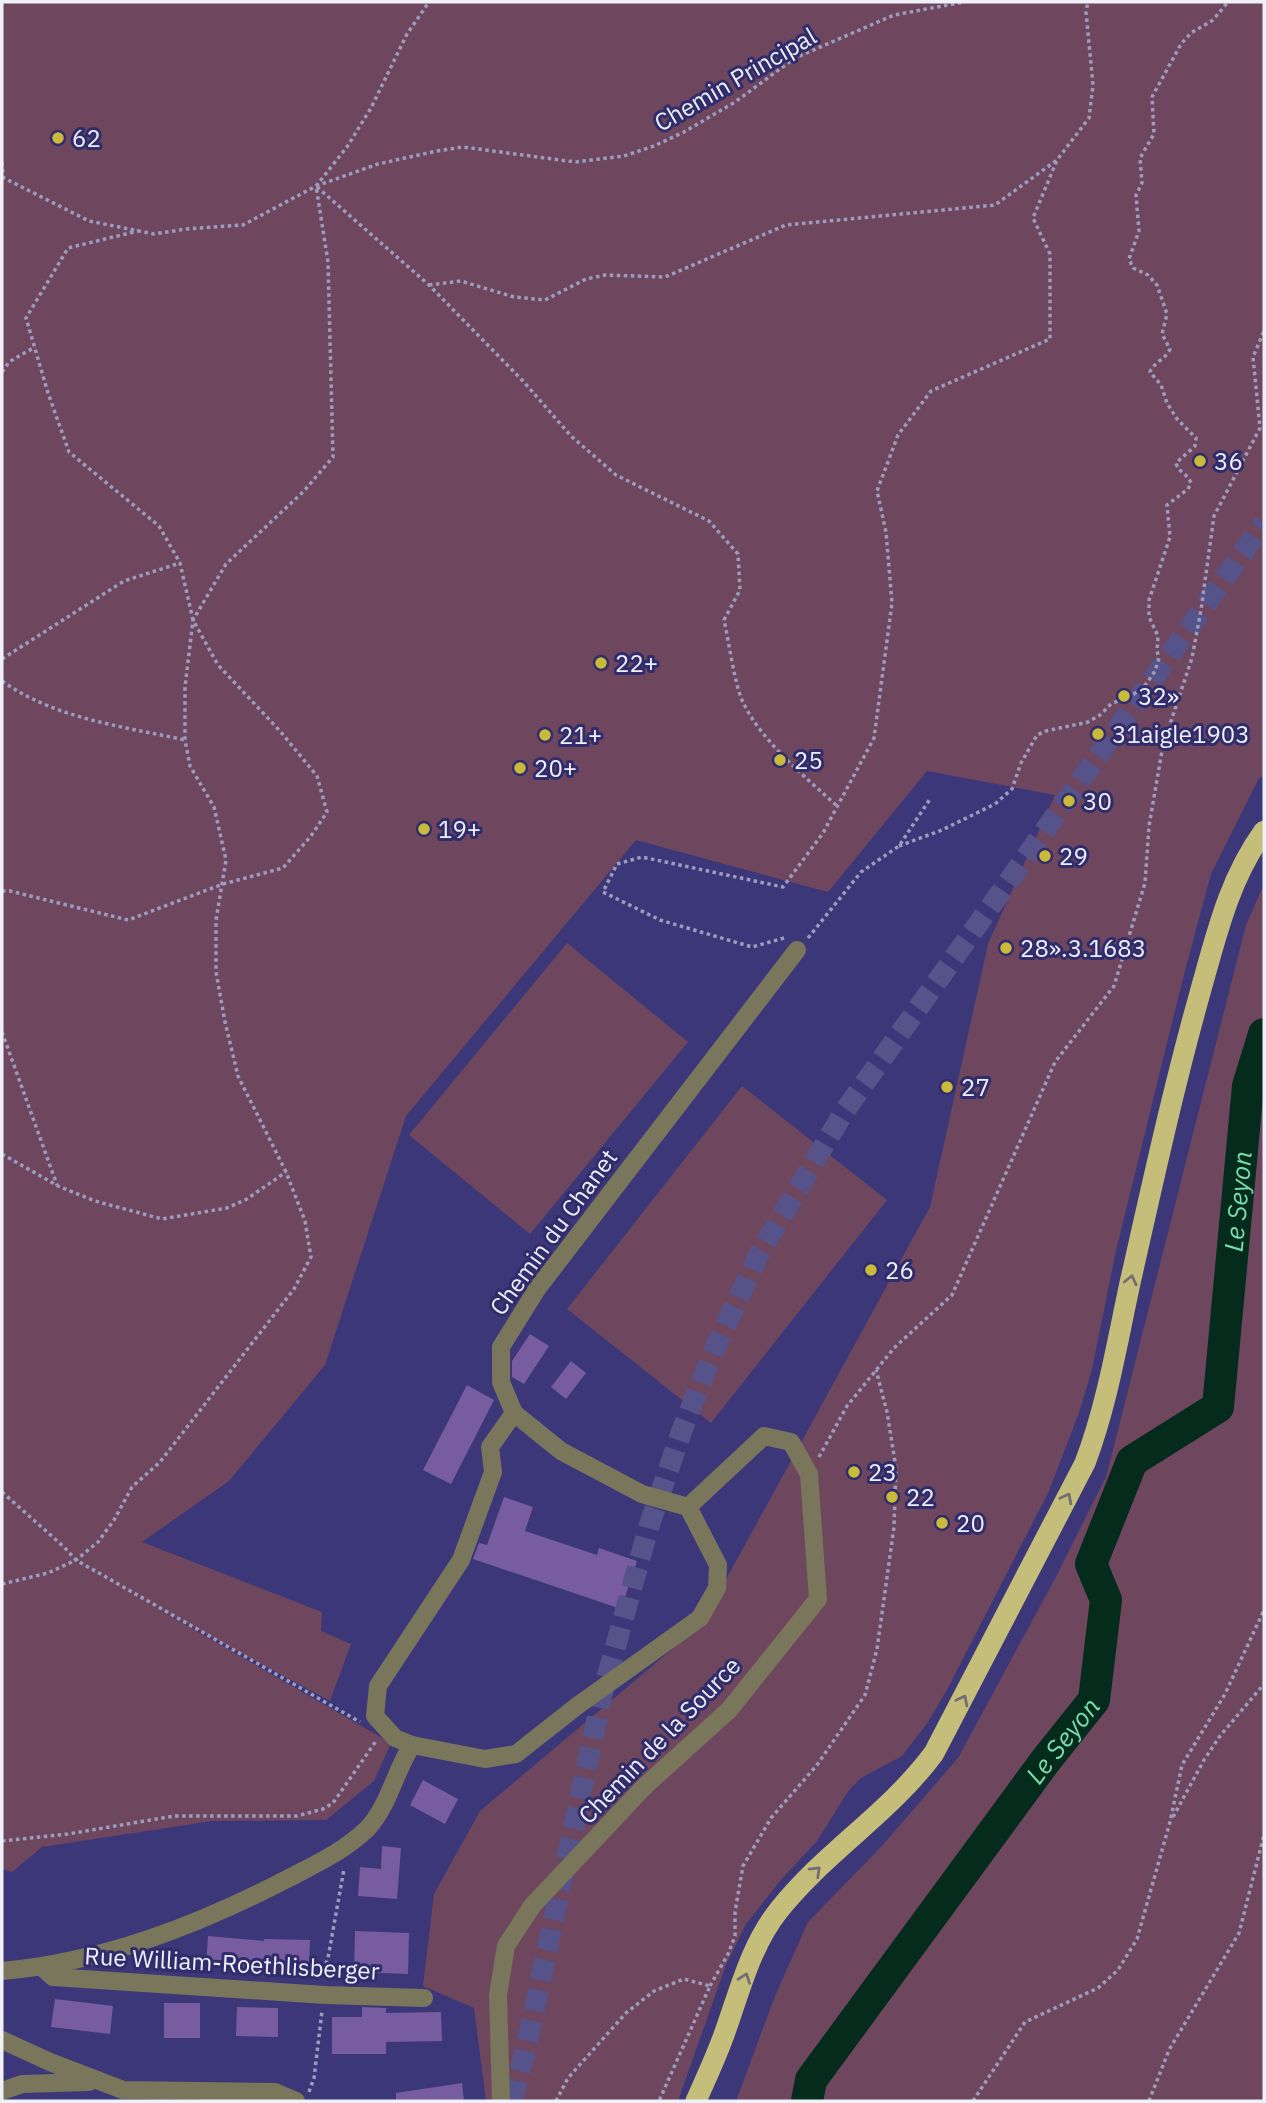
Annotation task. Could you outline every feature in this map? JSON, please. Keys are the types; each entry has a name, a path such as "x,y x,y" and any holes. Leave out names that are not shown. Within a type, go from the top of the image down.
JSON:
{"highway":[{"path":"696,2101 724,2036 754,1952 771,1922 804,1883 906,1786 934,1753 1085,1464 1101,1414 1164,1135 1201,991 1229,895 1245,859 1264,831"},
{"path":"711,2101 724,2036"}],"street":[{"name":"Chemin du Chanet","path":"514,1413 500,1382 501,1346 537,1289 797,950"},
{"path":"514,1413 561,1451 642,1494 688,1507 718,1565 717,1588 700,1618 577,1706 516,1754 485,1759 412,1745 396,1738 381,1721 377,1686 461,1560 493,1472 490,1447 514,1413"},
{"name":"Chemin de la Source","path":"501,2101 498,1995 506,1946 532,1906 644,1787 729,1710 818,1599 809,1474 791,1442 764,1436 688,1507"},
{"path":"2,1971 42,1967 127,1947 230,1908 344,1849 369,1826 412,1745"},
{"name":"Rue William-Roethlisberger","path":"42,1967 53,1977 424,1998"},
{"path":"2,2040 123,2090 275,2092 296,2101"},
{"path":"2,2091 22,2084 96,2081"}],"path":[{"path":"2,1584 48,1573 76,1560 98,1542 132,1487 160,1462 294,1289 311,1257 306,1221 286,1172 238,1076 225,1022 216,972 216,920 226,860 214,807 190,766 185,740 185,687 193,620 226,564 303,491 333,457 328,262 316,186 347,147 371,108 407,34 429,2"},
{"name":"Chemin Principal","path":"138,231 154,234 243,225 316,186 377,164 437,151 463,148 575,162 624,156 684,132 735,102 795,58 894,15 964,2"},
{"path":"429,285 461,281 514,297 545,300 586,279 605,275 665,278 786,225 995,205 1056,160 1089,118 1093,85 1086,12 1088,2"},
{"path":"797,950 860,872 899,846 942,830 995,804 1012,789 1021,762 1037,736 1046,731 1088,722 1100,715 1111,704 1141,689 1158,665 1158,636 1149,617 1149,600 1170,537 1167,505 1188,489 1191,483 1176,463 1195,446 1196,438 1177,419 1167,403 1161,385 1150,372 1170,349 1161,334 1167,314 1154,280 1133,268 1129,259 1139,231 1136,195 1142,183 1140,159 1154,134 1152,97 1181,44 1191,33 1213,20 1228,2"},
{"path":"797,950 795,935 752,947 660,920 603,892 617,864 642,857 783,887 823,833 874,738 892,603 886,532 877,491 898,435 931,391 1050,339 1050,254 1033,218 1056,160"},
{"path":"2,162 2,177 89,221 138,231"},
{"path":"316,186 429,285 523,381 571,436 616,475 709,521 737,554 740,590 724,620 742,699 760,727 794,767 837,806"},
{"path":"2,891 128,920 223,884 283,868 311,836 327,812 317,776 280,731 218,665 193,620 180,563 159,526 69,452 26,318 68,248 138,231"},
{"path":"809,1474 847,1406 894,1349 952,1295 1003,1174 1055,1062 1114,986 1145,883 1149,826 1163,745 1192,658 1214,516 1260,428 1252,357 1264,331"},
{"path":"2,372 9,362 35,347"},
{"path":"2,659 124,581 180,563"},
{"path":"2,681 26,698 104,725 185,740"},
{"path":"899,846 930,799"},
{"path":"2,1032 58,1186"},
{"path":"2,1154 58,1186 95,1201 162,1219 227,1208 247,1199 286,1172"},
{"path":"659,2101 735,1936 735,1912 743,1866 771,1818 817,1765 865,1695 879,1636 894,1527 896,1468 887,1412 876,1370"},
{"path":"2,1492 76,1560 365,1725 381,1721"},
{"path":"973,2101 1025,2022 1097,1989 1118,1970 1137,1939 1170,1822 1182,1765 1225,1694 1264,1610"},
{"path":"1170,1822 1220,1736 1264,1684"},
{"path":"2,1841 68,1834 174,1816 297,1816 323,1809 333,1802 381,1721"},
{"path":"1149,2101 1169,2050 1239,1933 1264,1835"},
{"path":"306,2101 314,2078 320,1994 345,1865 344,1849"},
{"path":"556,2101 568,2078 626,2012 654,1991 684,1979 710,1986"}],"shaded area":[{"path":"2,2 1264,2 1264,776 1259,778 1211,874 1116,1251 1092,1369 1080,1410 1049,1491 928,1722 902,1756 861,1778 849,1790 817,1841 780,1881 746,1924 726,1965 678,2101 486,2101 474,2008 423,1986 434,1894 480,1811 701,1625 930,1207 988,944 1055,795 927,771 828,892 636,840 406,1116 325,1365 229,1481 142,1542 322,1612 321,1631 351,1644 330,1701 146,1602 391,1743 374,1781 326,1820 212,1821 42,1847 12,1872 2,1869"},
{"path":"1264,884 1264,2101 736,2101 775,1996 808,1922 881,1847 958,1758 1058,1573 1106,1477 1246,925"},
{"path":"567,943 688,1042 530,1234 409,1135"},
{"path":"742,1086 887,1200 711,1423 567,1309"}],"building":[{"path":"530,1334 549,1346 524,1384 512,1377 512,1361"},
{"path":"571,1361 586,1373 566,1399 551,1387"},
{"path":"467,1385 494,1400 451,1484 423,1470"},
{"path":"504,1497 533,1507 525,1531 597,1555 599,1548 637,1561 621,1609 473,1559 479,1543 487,1545"},
{"path":"423,1780 458,1799 445,1824 410,1805"},
{"path":"382,1846 401,1848 397,1899 358,1896 360,1867 381,1869"},
{"path":"355,1931 409,1933 408,1974 354,1972"},
{"path":"208,1936 264,1941 310,1940 309,1970 206,1966"},
{"path":"55,1999 113,2006 110,2034 51,2027"},
{"path":"164,2003 200,2003 200,2038 164,2038"},
{"path":"237,2007 278,2008 278,2037 236,2036"},
{"path":"362,2007 386,2008 386,2013 441,2012 442,2041 386,2042 386,2054 332,2054 332,2017 362,2017"},
{"path":"462,2083 464,2101 396,2101 396,2093"}],"waterway":[{"name":"Le Seyon","path":"807,2101 811,2080 1046,1760 1094,1700 1106,1600 1091,1564 1132,1461 1218,1407 1248,1086 1264,1034"}],"tunnel":[{"path":"512,2101 602,1695 649,1526 682,1430 715,1348 760,1252 844,1112 1264,523"}],"place":[{"name":"62","path":"58,138"},
{"name":"36","path":"1200,461"},
{"name":"22+","path":"601,663"},
{"name":"32»","path":"1124,696"},
{"name":"31aigle1903","path":"1098,734"},
{"name":"21+","path":"545,735"},
{"name":"25","path":"780,760"},
{"name":"20+","path":"520,768"},
{"name":"30","path":"1069,801"},
{"name":"19+","path":"424,829"},
{"name":"29","path":"1045,856"},
{"name":"28».3.1683","path":"1006,948"},
{"name":"27","path":"947,1087"},
{"name":"26","path":"871,1270"},
{"name":"23","path":"854,1472"},
{"name":"22","path":"892,1497"},
{"name":"20","path":"942,1523"}]}
